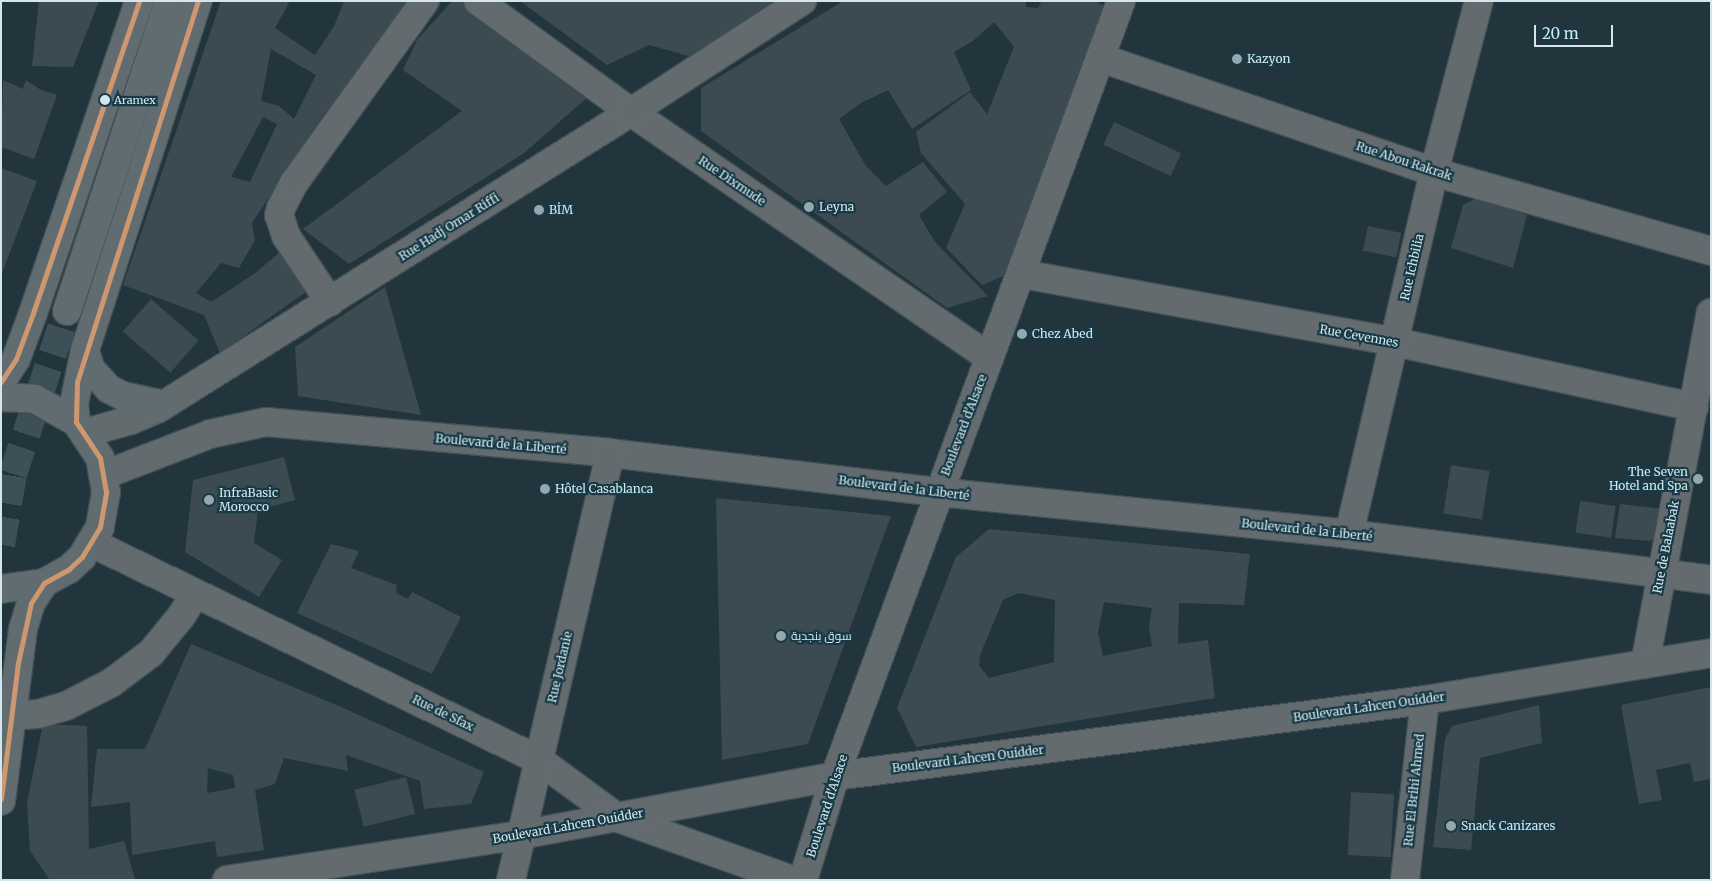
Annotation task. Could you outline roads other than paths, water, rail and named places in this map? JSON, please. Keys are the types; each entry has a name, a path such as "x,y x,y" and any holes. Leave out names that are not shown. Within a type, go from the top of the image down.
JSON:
{"main road":[{"path":"1,382 16,359 27,329 139,1"},
{"path":"67,311 168,1"},
{"path":"1,589 44,583 69,569 92,543 104,510 104,475 97,451 81,427 74,404 85,350 198,1"},
{"path":"1,340 27,329"},
{"path":"85,350 90,368 109,389 123,396 164,405"},
{"path":"1,397 35,400 81,427"},
{"path":"1,801 10,716 23,629 31,603 44,583"}],"street":[{"path":"330,302 286,236 279,216 280,208 294,183 426,1"},
{"name":"Rue Dixmude","path":"478,1 631,112 990,357"},
{"name":"Rue Hadj Omar Riffi","path":"81,427 131,420 164,405 631,112 802,1"},
{"name":"Boulevard d'Alsace","path":"803,880 835,776 938,492 1022,274 1102,58 1121,1"},
{"name":"Rue Ichbilia","path":"1349,534 1434,172 1479,1"},
{"name":"Rue Abou Rakrak","path":"1102,58 1434,172 1711,251"},
{"name":"Rue Cevennes","path":"1022,274 1395,342 1694,407"},
{"name":"Rue de Balaabak","path":"1645,664 1660,573 1711,313"},
{"name":"Boulevard de la Liberté","path":"104,475 210,434 266,422 610,453 938,492 1349,534 1711,580"},
{"name":"Rue Jordanie","path":"511,880 610,453"},
{"name":"Rue de Sfax","path":"92,543 538,760 618,818 792,880"},
{"path":"10,716 38,714 66,706 111,684 151,653 182,615 194,594"},
{"name":"Boulevard Lahcen Ouidder","path":"227,880 521,835 835,776 1425,700 1711,653"},
{"name":"Rue El Brihi Ahmed","path":"1411,879 1425,700"}],"tunnel":[{"path":"1,545 13,474 67,311"}],"place":[{"name":"Kazyon","path":"1237,59"},
{"name":"Aramex","path":"105,100"},
{"name":"Leyna","path":"809,207"},
{"name":"BİM","path":"539,210"},
{"name":"Chez Abed","path":"1022,334"},
{"name":"The Seven Hotel and Spa","path":"1698,479"},
{"name":"Hôtel Casablanca","path":"545,489"},
{"name":"InfraBasic Morocco","path":"209,500"},
{"name":"سوق بنجدية","path":"781,636"},
{"name":"Snack Canizares","path":"1451,826"}]}
